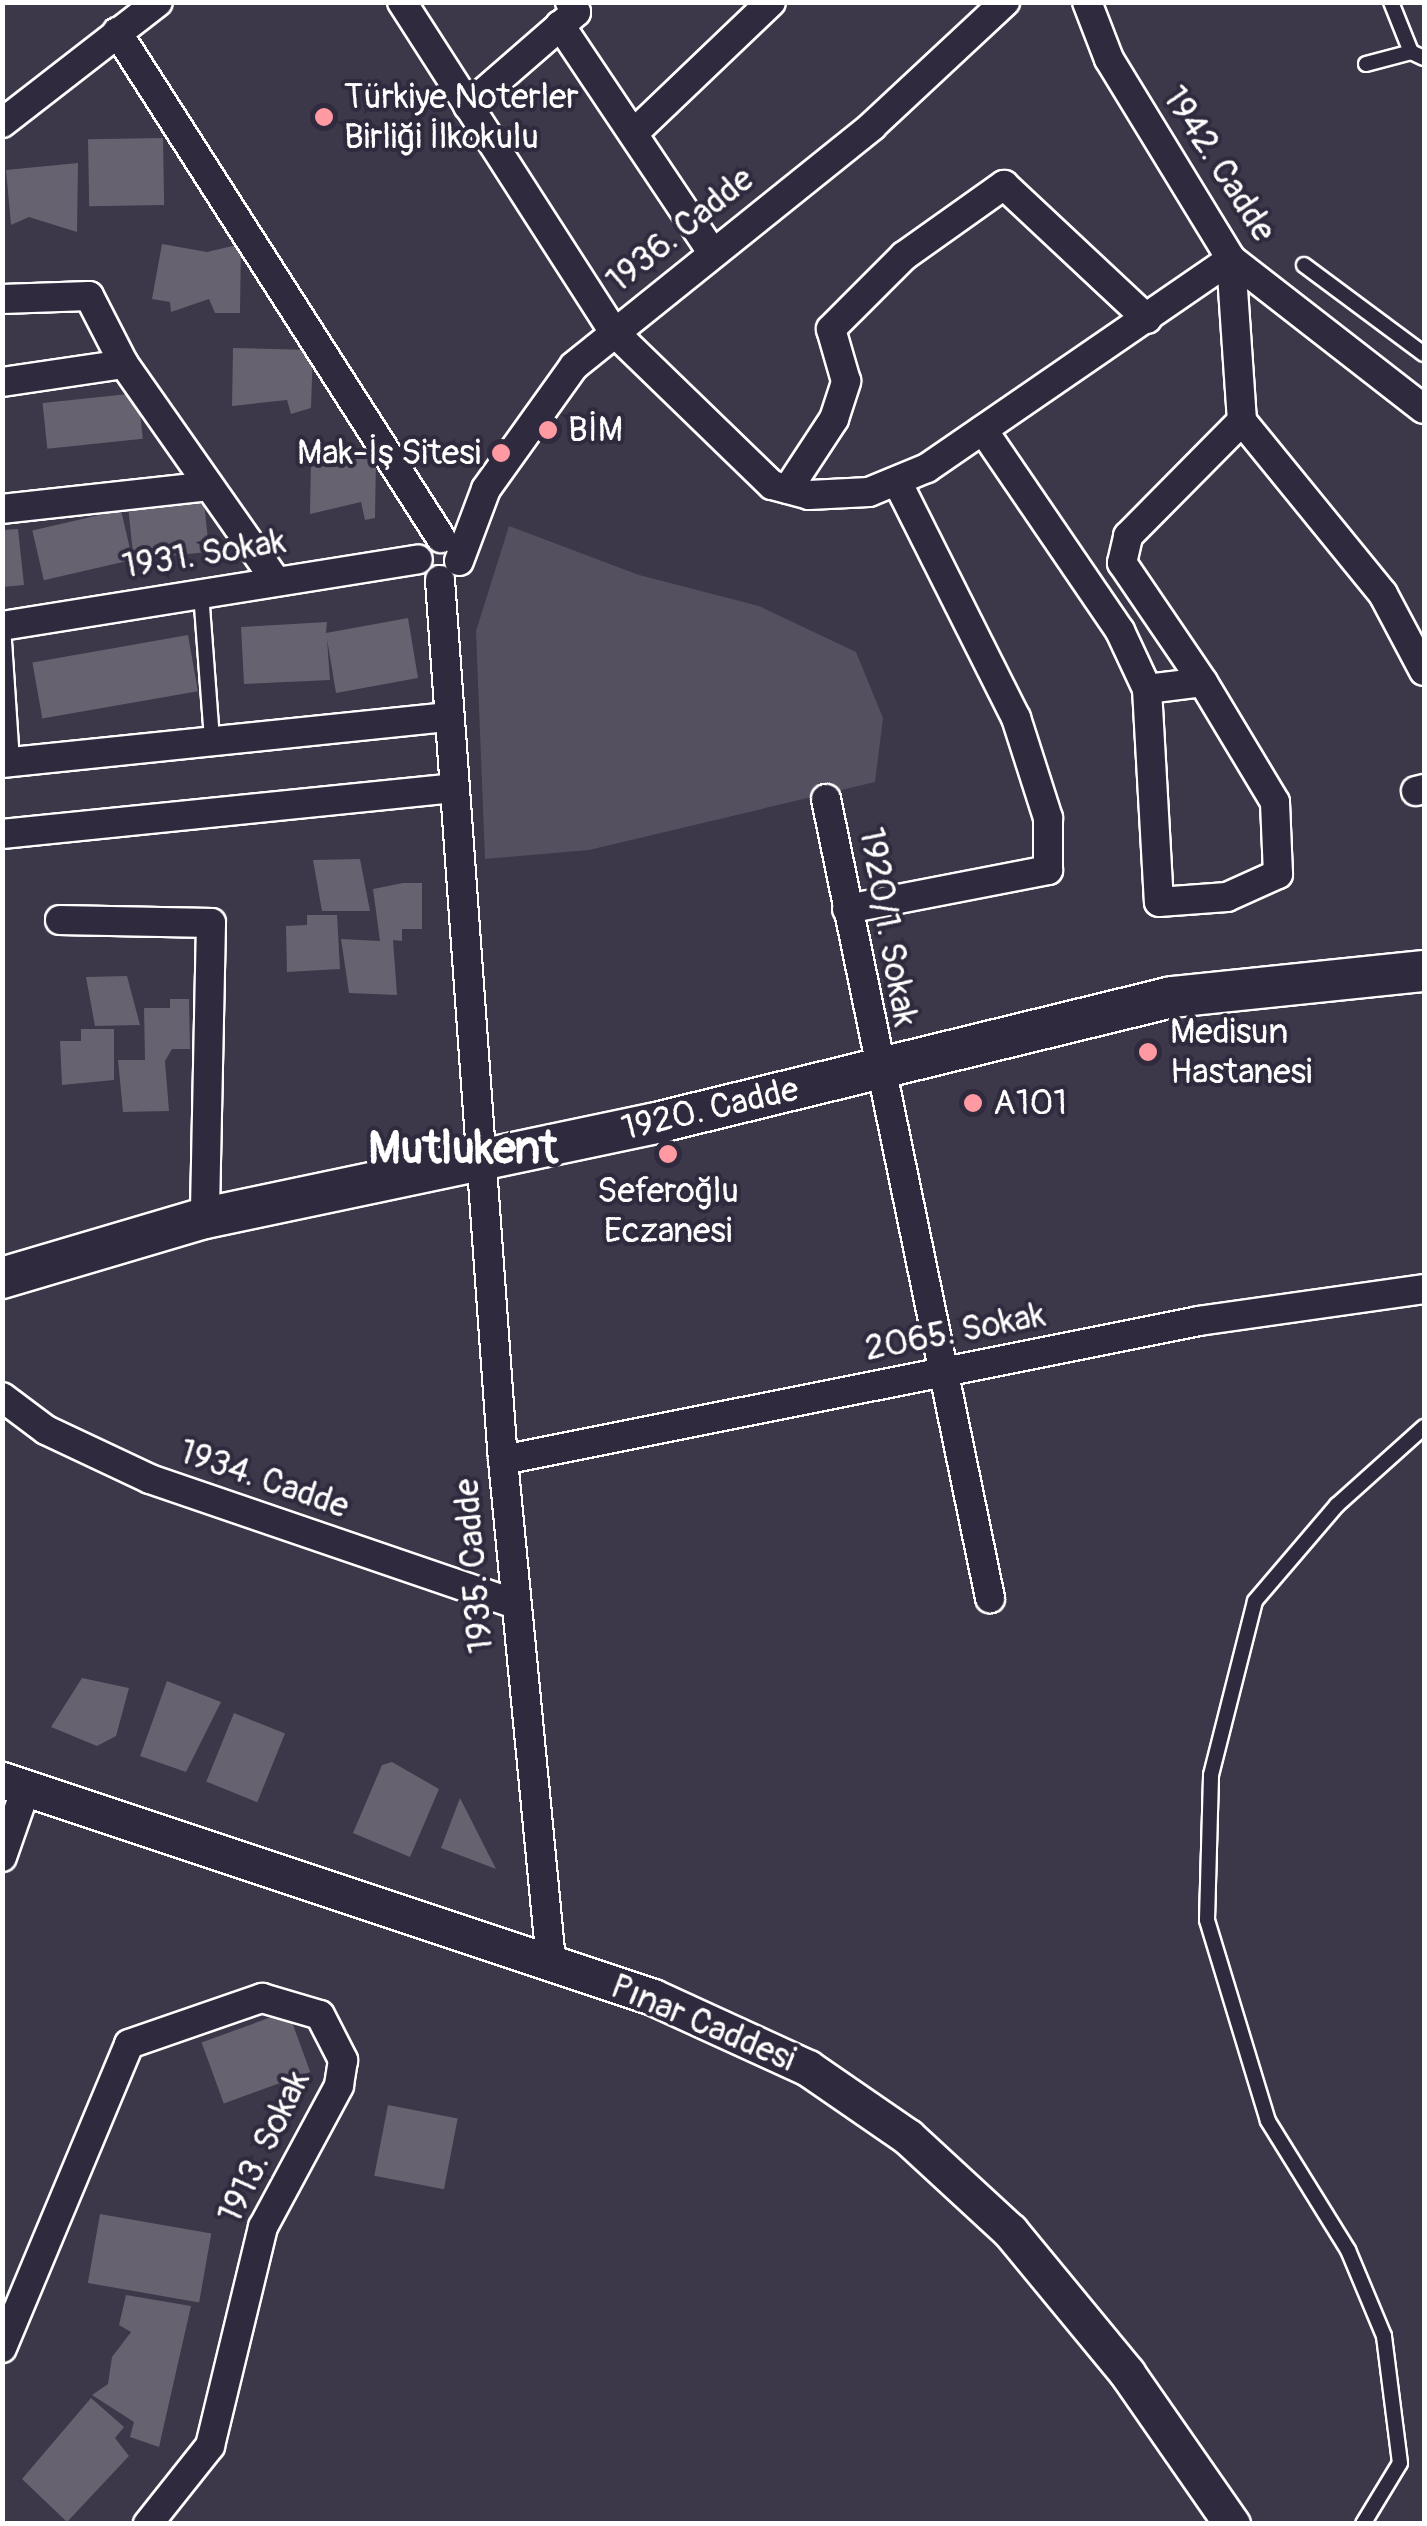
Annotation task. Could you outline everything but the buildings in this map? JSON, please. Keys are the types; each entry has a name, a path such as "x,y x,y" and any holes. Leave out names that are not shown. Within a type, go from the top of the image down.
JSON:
{"main road":[{"name":"1920. Cadde","path":"2,1278 205,1218 479,1163 1172,997 1424,971"}],"street":[{"path":"2,123 158,2"},
{"path":"402,2 614,332 772,485 788,490 869,492 897,480 982,430 1231,259"},
{"path":"636,132 771,2"},
{"name":"1936. Cadde","path":"479,1163 449,717 450,570 486,489 574,366 710,249 872,126 1006,2"},
{"name":"1942. Cadde","path":"1087,2 1108,59 1231,259 1424,409"},
{"path":"468,106 565,14 710,249"},
{"path":"118,32 441,538 450,570"},
{"path":"788,490 834,419 846,381 831,329 904,256 1004,185 1147,319"},
{"path":"1231,259 1242,421 1373,580 1424,671"},
{"path":"2,298 89,296 124,364 274,580"},
{"path":"2,382 124,364"},
{"path":"982,430 1120,631 1147,689 1158,902 1227,898 1278,874 1275,802 1203,682 1122,563 1128,536 1242,421"},
{"path":"847,910 1048,870 1048,818 1016,718 897,480"},
{"path":"2,508 210,486"},
{"path":"441,538 418,559 450,570"},
{"name":"1931. Sokak","path":"3,626 418,559"},
{"path":"1147,689 1203,682"},
{"path":"7,762 449,717"},
{"path":"2,834 454,788"},
{"name":"1920/1. Sokak","path":"826,799 876,1069 990,1598"},
{"path":"60,920 212,922 205,1218"},
{"name":"1935. Cadde","path":"479,1163 502,1460 551,1961"},
{"name":"2065. Sokak","path":"502,1460 1304,1302 1424,1289"},
{"name":"1934. Cadde","path":"2,1397 46,1430 150,1479 515,1604"},
{"path":"2,1857 14,1784"},
{"name":"Pınar Caddesi","path":"14,1784 551,1961 753,2039 908,2137 1069,2299 1232,2524"},
{"name":"1913. Sokak","path":"2,2348 129,2044 262,1998 320,2015 343,2060 339,2086 263,2227 210,2446 148,2524"}],"lane":[{"path":"1366,64 1418,55 1392,2"},
{"path":"1304,265 1424,354"},
{"path":"201,592 212,741"},
{"path":"3,626 7,762"},
{"path":"1363,2524 1400,2462 1384,2336 1348,2250 1268,2121 1206,1920 1211,1776 1255,1600 1337,1506 1424,1427"}],"shaded area":[{"path":"509,526 639,575 759,606 856,652 883,718 875,782 589,850 485,859 476,631"}],"place":[{"name":"Türkiye Noterler Birliği İlkokulu","path":"324,117"},
{"name":"BİM","path":"548,430"},
{"name":"Mak-İş Sitesi","path":"501,453"},
{"name":"Medisun Hastanesi","path":"1148,1052"},
{"name":"A101","path":"973,1103"},
{"name":"Seferoğlu Eczanesi","path":"668,1154"}],"district":[{"name":"Mutlukent","path":"463,1150"}]}
